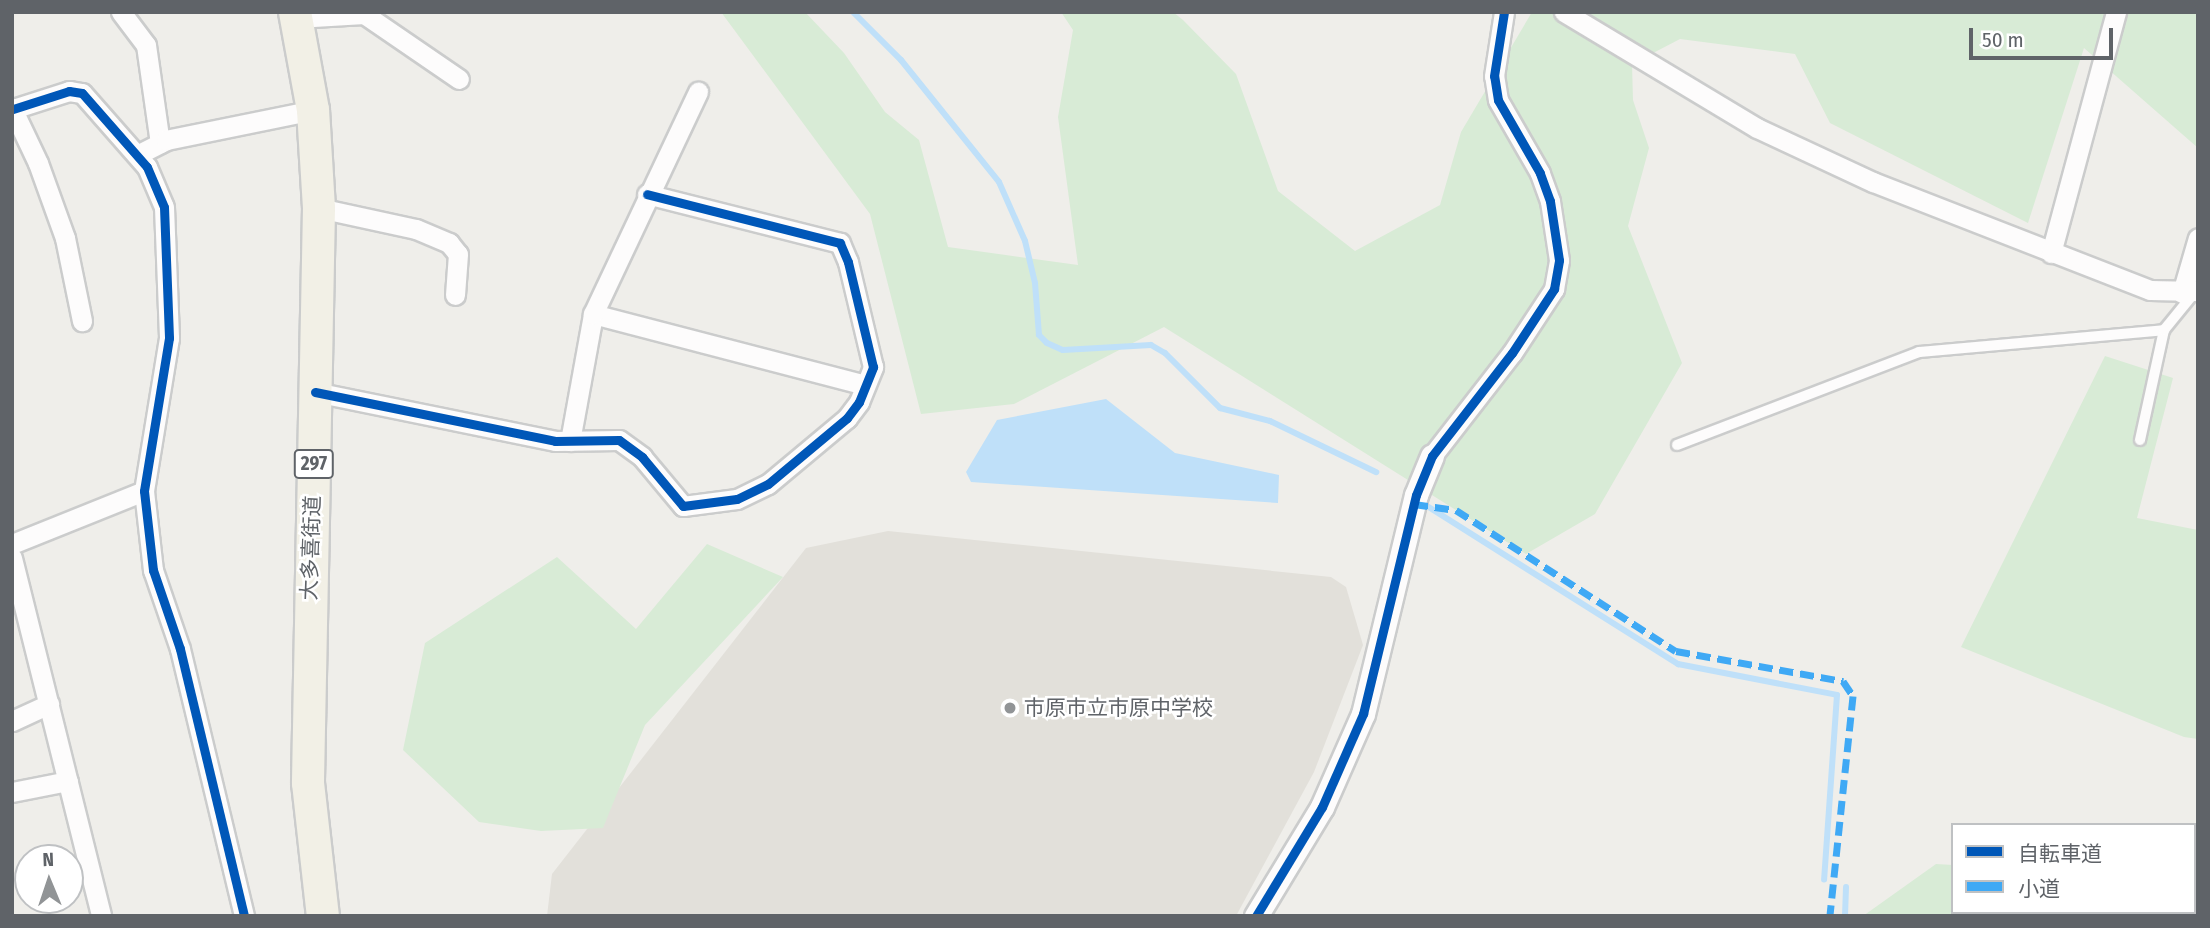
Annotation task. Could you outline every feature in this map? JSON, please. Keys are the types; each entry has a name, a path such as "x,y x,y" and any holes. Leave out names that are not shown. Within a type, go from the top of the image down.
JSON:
{"highway":[{"name":"大多喜街道","path":"296,15 313,110 319,208 308,783 324,916"}],"street":[{"path":"121,12 146,45 160,143"},
{"path":"1256,916 1322,807 1363,714 1416,495 1432,456 1512,353 1554,289 1559,260 1550,201 1540,173 1499,100 1494,76 1504,12"},
{"path":"1564,12 1757,128 1873,182 2150,290 2192,292 2198,238"},
{"path":"2051,253 2116,12"},
{"path":"296,15 364,14 459,79"},
{"path":"82,321 65,238 38,163 13,109 69,91 82,93 147,167 164,207 169,338 145,491 153,570 180,649 244,916"},
{"path":"570,441 593,314 647,194 698,92"},
{"path":"137,155 160,143 313,110"},
{"path":"315,392 420,417 570,441 620,440 642,457 683,506 737,499 768,484 847,418 873,367 871,350 861,330 840,243 647,194"},
{"path":"319,208 416,229 449,243 458,254 456,295"},
{"path":"593,314 865,386"},
{"path":"12,544 145,491"},
{"path":"12,558 101,916"},
{"path":"12,721 48,704"},
{"path":"12,792 68,781"}],"lane":[{"path":"2140,440 2164,330 2192,292"},
{"path":"1677,444 1919,352 2164,330"}],"shaded area":[{"name":"市原市立市原中学校","path":"888,531 1331,577 1346,587 1363,645 1314,772 1236,916 547,916 552,874 806,548"}],"green space":[{"path":"721,12 805,12 844,53 885,112 919,140 948,247 1078,265 1058,117 1073,30 1061,12 1173,12 1183,20 1236,74 1278,191 1355,251 1440,205 1461,132 1532,12 2198,12 2198,148 2084,48 2028,223 1830,123 1795,54 1680,39 1632,64 1633,100 1649,148 1628,226 1682,363 1595,514 1526,554 1164,327 1014,404 921,414 870,214"},
{"path":"2105,356 2173,378 2137,518 2198,530 2198,739 2184,737 1961,647"},
{"path":"707,544 783,577 645,725 603,828 541,831 479,822 403,750 425,643 557,557 636,629"},
{"path":"1936,864 1951,865 1951,914 2196,914 2196,905 2198,916 1863,916"}],"water":[{"path":"1106,399 1175,453 1279,475 1278,503 971,482 966,472 997,420"}],"waterway":[{"path":"853,12 901,60 999,182 1025,241 1035,283 1039,335 1047,343 1063,350 1151,345 1165,353 1220,408 1270,421 1376,472"},
{"path":"1427,506 1678,664 1837,695 1824,880"},
{"path":"1845,916 1846,887"}],"marked path":[{"path":"1414,504 1456,510 1676,651 1843,681 1853,696 1830,916"}],"cycle path":[{"path":"1256,916 1322,807 1363,714 1416,495 1432,456 1512,353 1554,289 1559,260 1550,201 1540,173 1498,100 1494,76 1504,12"},
{"path":"13,109 69,91 82,93 147,167 164,207 169,338 144,491 153,570 180,649 244,916"},
{"path":"315,392 555,441 619,440 642,457 683,506 737,499 768,484 847,418 859,402 873,367 848,262 840,243 647,194"}],"place":[{"name":"市原市立市原中学校","path":"1010,708"}]}
